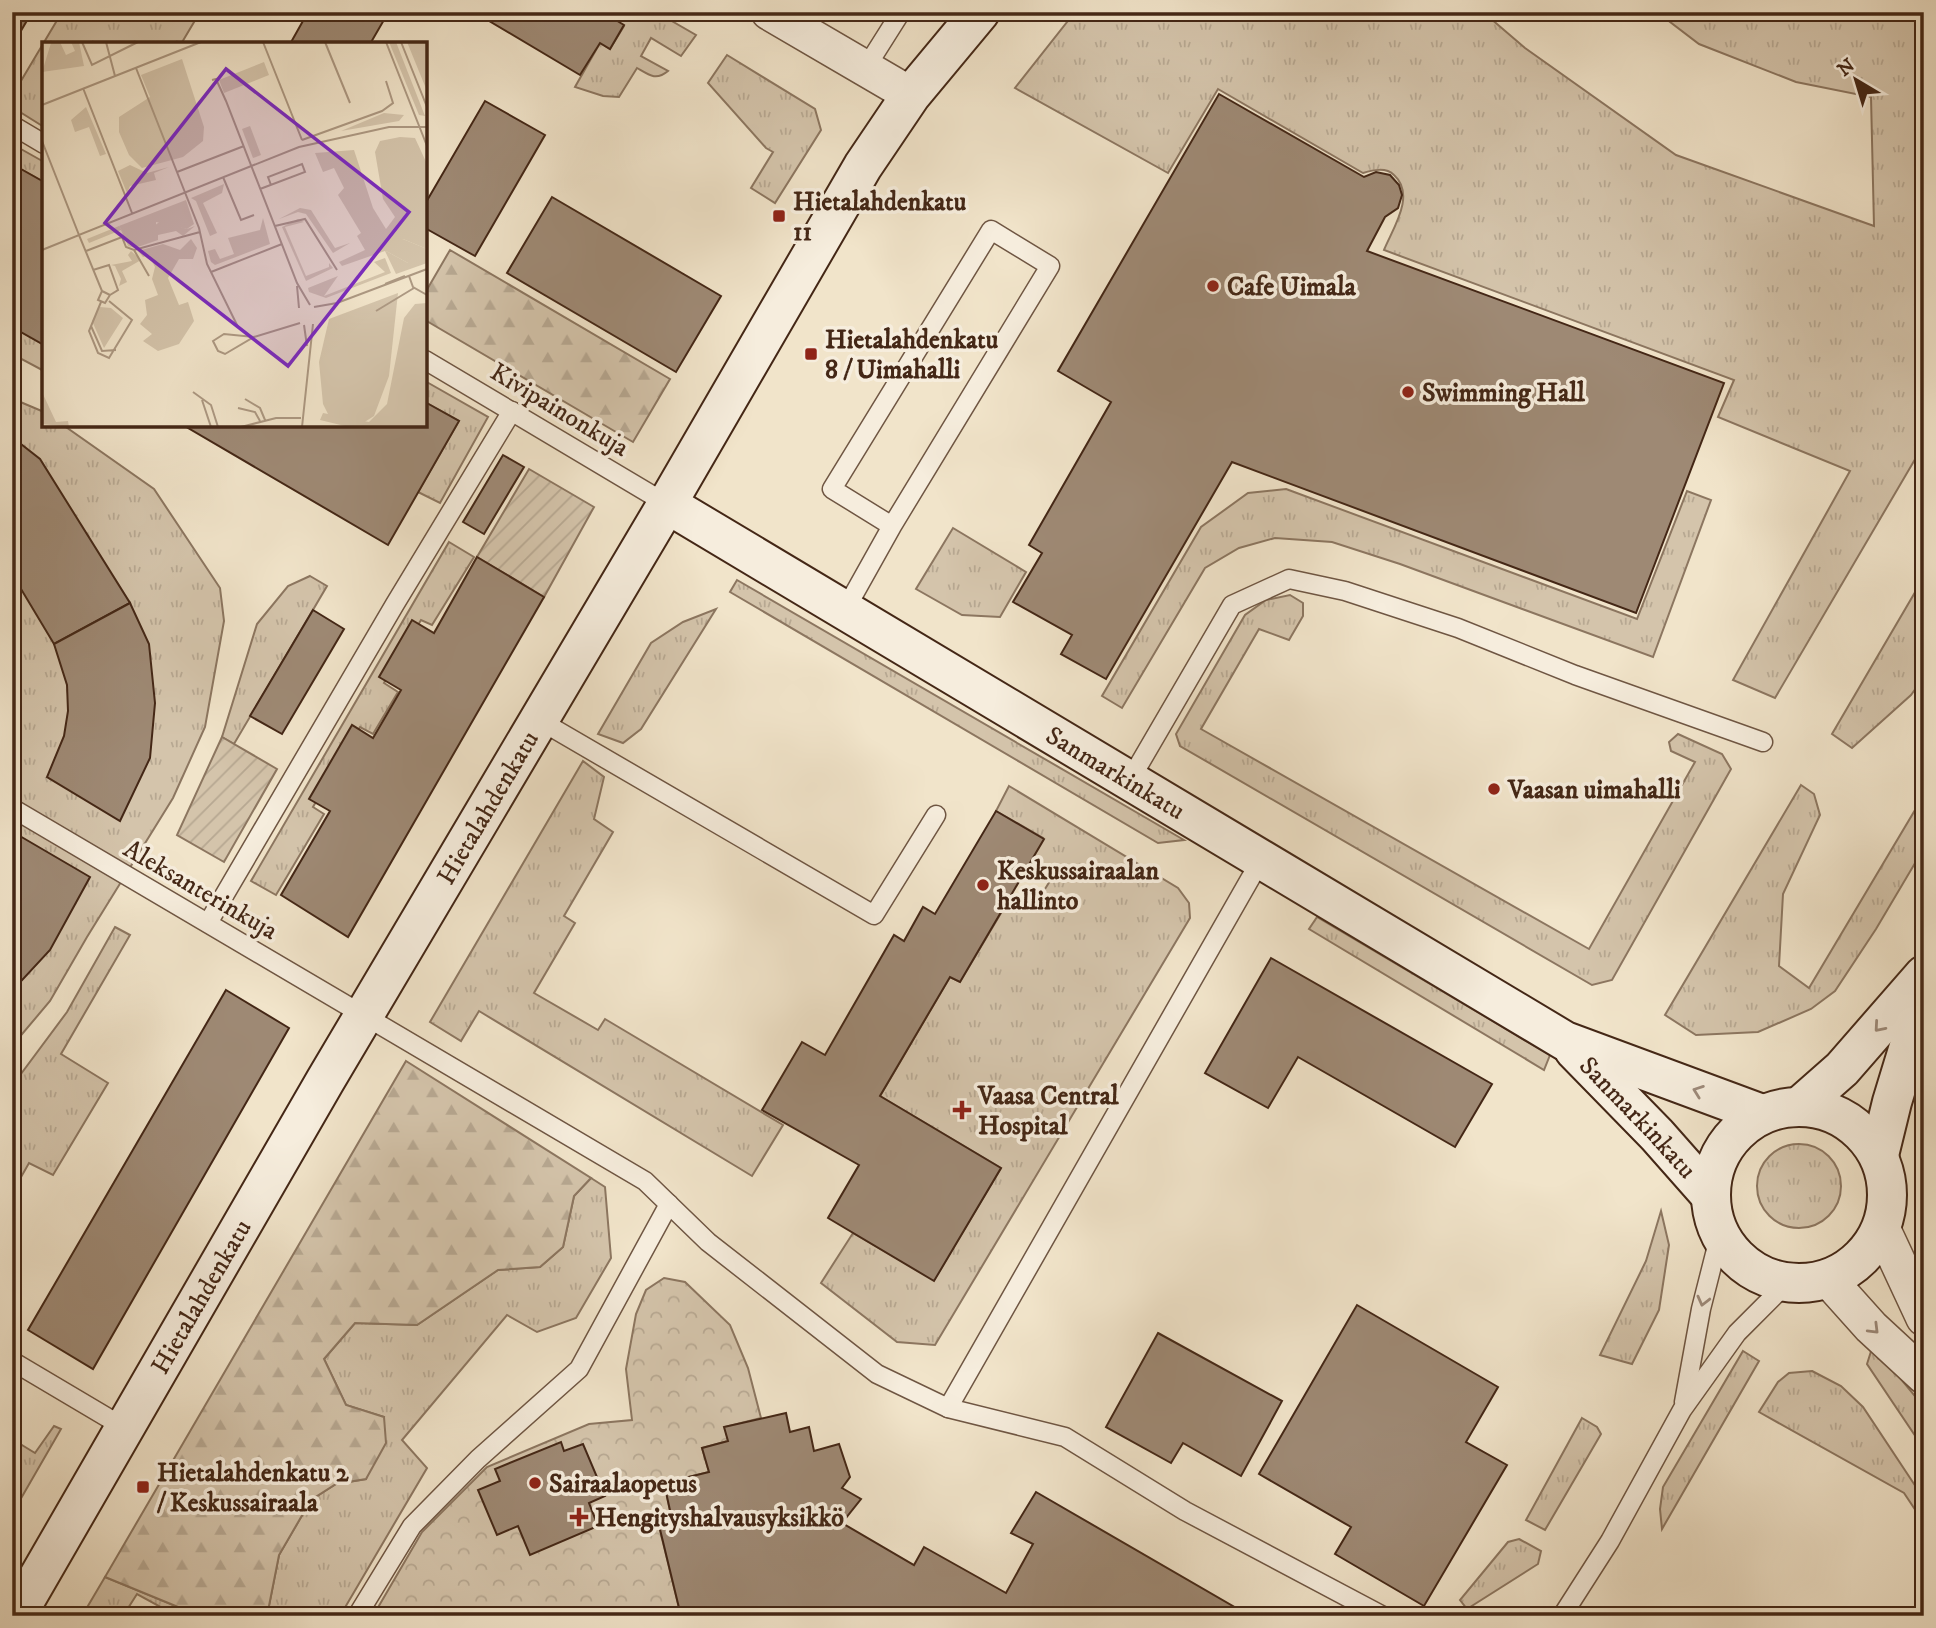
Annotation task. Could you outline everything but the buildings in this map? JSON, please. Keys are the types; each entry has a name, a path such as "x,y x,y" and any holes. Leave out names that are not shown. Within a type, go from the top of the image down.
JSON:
{"street":[{"path":"769,12 911,95"},
{"name":"Hietalahdenkatu","path":"16,1616 364,1014 667,504 863,166 911,95 980,12"},
{"name":"Sanmarkinkatu","path":"667,504 1565,1041 1762,1114"},
{"path":"1800,1106 1842,1069 1924,975"},
{"path":"1879,1156 1892,1102 1924,997"},
{"name":"Sanmarkinkatu","path":"1565,1041 1657,1135 1710,1195"},
{"path":"1800,1106 1832,1112 1859,1130 1879,1156 1886,1178 1888,1204 1882,1228 1869,1250 1851,1267 1828,1279 1787,1283 1760,1275 1736,1258 1720,1234 1710,1195 1717,1162 1735,1134 1762,1114 1800,1106"},
{"path":"1882,1228 1924,1318"},
{"path":"1828,1279 1871,1326 1924,1376"}],"lane":[{"path":"865,69 901,12"},
{"path":"12,125 42,143"},
{"path":"845,610 892,526 1050,266 991,230 832,489 892,526"},
{"name":"Kivipainonkuja","path":"427,361 667,504"},
{"path":"208,923 512,411"},
{"path":"1130,780 1233,605 1289,579 1345,590 1458,628 1575,676 1763,742"},
{"path":"539,720 874,915 936,815"},
{"name":"Aleksanterinkuja","path":"12,808 645,1181 708,1242 877,1374 948,1408 1065,1437 1185,1511 1383,1616"},
{"path":"948,1408 1262,859"},
{"path":"357,1616 412,1526 478,1459 579,1369 669,1204"},
{"path":"1682,1410 1700,1309 1720,1234"},
{"path":"1561,1615 1610,1541 1682,1410 1737,1333 1787,1283"},
{"path":"12,1361 125,1428"}],"green space":[{"path":"62,12 200,12 182,42 44,42"},
{"path":"618,12 656,12 696,35 681,56 651,38 641,56 668,71 656,76 637,68 619,97 603,96 575,87 600,43 610,49 624,26 614,19"},
{"path":"1075,12 1483,12 1525,48 1676,155 1874,226 1871,97 1796,82 1699,44 1657,12 1924,12 1924,320 1921,325 1924,327 1924,444 1775,698 1733,680 1850,471 1718,417 1734,380 1384,250 1403,202 1400,183 1391,172 1375,170 1363,173 1218,89 1168,173 1015,88"},
{"path":"42,46 42,126 12,107 12,96"},
{"path":"727,55 815,109 821,130 775,203 751,188 773,152 766,148 708,83"},
{"path":"12,144 42,161 42,181 12,164"},
{"path":"450,250 670,379 633,442 427,321 427,290"},
{"path":"12,327 42,344 42,370 12,354"},
{"path":"427,382 488,417 440,503 418,492 459,421 427,403"},
{"path":"18,401 42,411 42,427 66,427 154,489 220,588 224,621 205,727 173,798 50,1001 12,1046 12,406"},
{"path":"529,469 594,507 544,597 477,557"},
{"path":"1286,489 1637,619 1687,491 1711,500 1653,657 1400,564 1332,542 1275,538 1239,548 1205,568 1122,708 1102,696 1201,527 1248,493"},
{"path":"953,528 1026,572 1000,617 962,615 916,589"},
{"path":"449,542 474,557 432,625 421,620 384,683 398,692 373,734 360,727 313,807 324,814 276,895 251,881"},
{"path":"310,576 327,586 234,744 222,737 257,624 288,586"},
{"path":"1924,577 1924,677 1911,695 1852,748 1832,734"},
{"path":"737,580 1184,840 1158,843 730,592"},
{"path":"1290,595 1303,603 1303,616 1289,640 1259,629 1201,729 1589,949 1695,762 1671,751 1669,742 1678,734 1722,754 1731,769 1612,980 1592,985 1180,746 1176,734 1245,615 1266,600"},
{"path":"716,609 641,729 623,743 598,734 651,643 683,622"},
{"path":"222,737 277,769 224,862 177,835"},
{"path":"583,761 604,777 594,819 613,832 564,916 575,923 534,993 598,1030 605,1019 783,1125 752,1176 479,1011 461,1041 430,1022"},
{"path":"1801,785 1814,794 1820,815 1783,894 1779,966 1809,988 1924,795 1924,848 1835,991 1811,1009 1758,1032 1696,1035 1665,1015"},
{"path":"1009,786 1178,888 1189,903 1190,918 935,1345 897,1342 821,1283 853,1233 934,1280 1001,1168 880,1096 950,977 960,982 1010,898 1032,910 1053,876 1030,862 1043,838 996,811"},
{"path":"1317,917 1550,1055 1544,1070 1309,929"},
{"path":"115,927 130,935 61,1054 108,1083 53,1175 29,1163 12,1193 12,1086 67,1012"},
{"path":"406,1061 591,1178 574,1196 563,1247 540,1267 498,1270 417,1325 355,1323 324,1359 346,1405 384,1417 386,1443 366,1479 336,1484 311,1500 279,1555 267,1616 200,1616 105,1577"},
{"path":"1799,1144 1822,1151 1834,1163 1841,1186 1834,1209 1822,1221 1799,1228 1776,1221 1764,1209 1757,1186 1764,1163 1776,1151"},
{"path":"591,1178 605,1187 611,1258 576,1318 537,1332 507,1315 402,1440 427,1468 340,1616 267,1616 279,1555 311,1500 336,1484 366,1479 384,1417 346,1405 324,1359 355,1323 417,1325 498,1270 540,1267 563,1247 574,1196"},
{"path":"1661,1211 1669,1245 1659,1310 1632,1364 1600,1355 1646,1261"},
{"path":"664,1278 685,1282 730,1325 748,1368 761,1418 725,1427 728,1441 702,1448 709,1472 664,1483 671,1515 657,1518 681,1616 463,1616 450,1610 446,1616 373,1616 422,1532 487,1467 589,1424 632,1420 626,1369 636,1314 646,1290"},
{"path":"1873,1345 1924,1407 1924,1449 1867,1364"},
{"path":"1743,1351 1759,1361 1662,1529 1660,1509 1663,1487"},
{"path":"1812,1371 1841,1386 1863,1407 1924,1499 1924,1523 1904,1493 1759,1412 1778,1382 1789,1373"},
{"path":"1582,1418 1597,1427 1601,1434 1545,1530 1526,1520"},
{"path":"54,1426 61,1429 12,1514 12,1482 17,1474 12,1471 12,1439 35,1453"},
{"path":"1519,1539 1541,1551 1538,1564 1467,1609 1460,1600 1508,1542"},
{"path":"105,1577 200,1616 177,1616 137,1594 123,1616 82,1616"}],"place":[{"name":"Hietalahdenkatu 11","path":"779,216"},
{"name":"Cafe Uimala","path":"1213,286"},
{"name":"Hietalahdenkatu 8 / Uimahalli","path":"811,354"},
{"name":"Swimming Hall","path":"1408,392"},
{"name":"Vaasan uimahalli","path":"1494,789"},
{"name":"Keskussairaalan hallinto","path":"983,885"},
{"name":"Vaasa Central Hospital","path":"962,1110"},
{"name":"Sairaalaopetus","path":"535,1483"},
{"name":"Hietalahdenkatu 2 / Keskussairaala","path":"143,1487"},
{"name":"Hengityshalvausyksikkö","path":"579,1517"}]}
